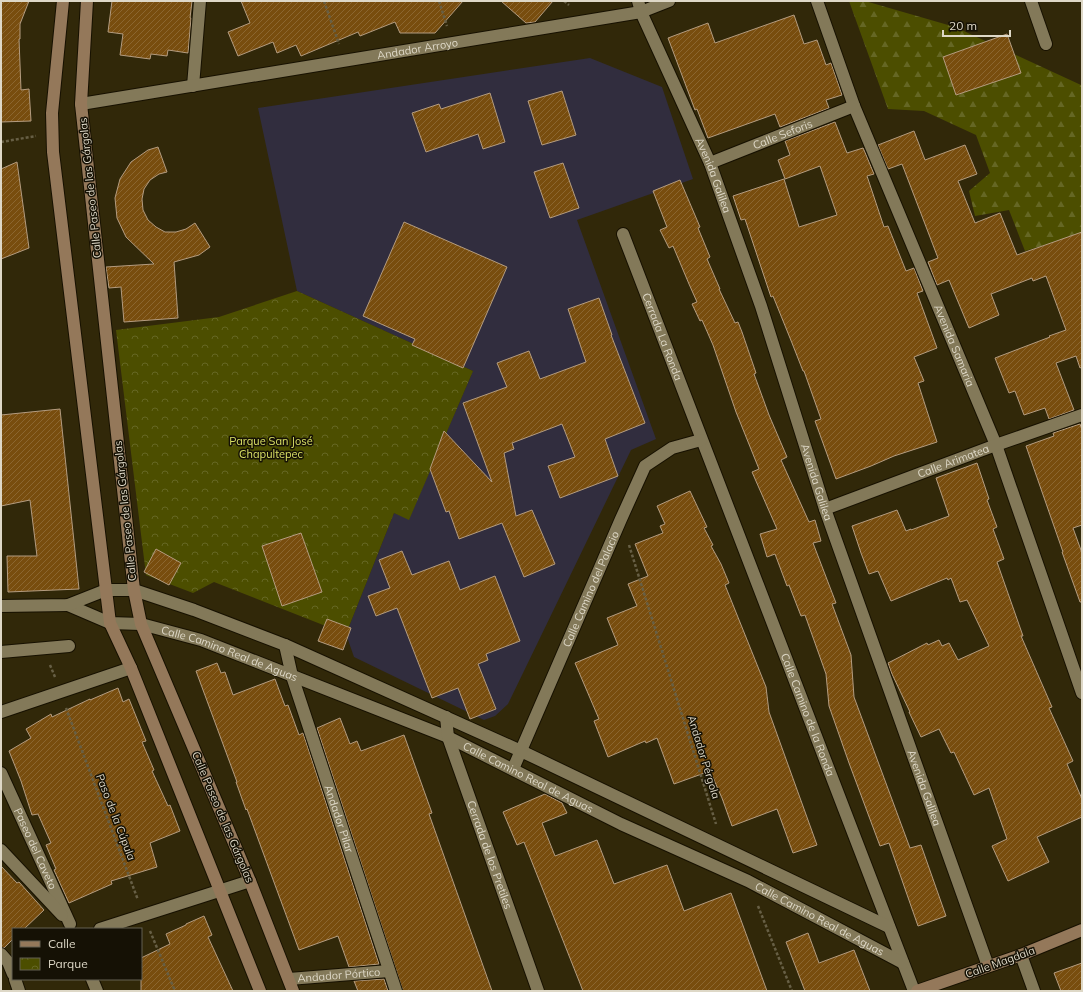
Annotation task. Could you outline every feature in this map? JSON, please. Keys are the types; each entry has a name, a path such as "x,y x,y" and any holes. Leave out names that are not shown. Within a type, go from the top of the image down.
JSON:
{"street":[{"path":"63,1 52,113 53,152 110,623 131,668 260,991"},
{"name":"Calle Paseo de las Gárgolas","path":"87,1 81,104 134,590 141,624 250,881 294,991"},
{"path":"193,86 200,1"},
{"name":"Andador Arroyo","path":"81,104 453,43 669,1"},
{"name":"Avenida Samaria","path":"817,1 854,106 996,445 1082,693"},
{"path":"1031,1 1046,44"},
{"name":"Avenida Galilea","path":"640,7 710,163 761,306 825,509 988,966"},
{"name":"Calle Seforis","path":"710,163 854,106"},
{"name":"Cerrada La Ronda","path":"622,234 702,440"},
{"name":"Calle Arimatea","path":"825,509 1082,414"},
{"name":"Calle Camino del Palacio","path":"513,770 621,518 645,466 672,448 702,440"},
{"name":"Calle Camino de la Ronda","path":"702,440 914,991"},
{"path":"1,606 68,605 106,590"},
{"name":"Calle Camino Real de Aguas","path":"106,590 134,590 194,610 285,645 521,751 889,927"},
{"path":"68,605 110,623"},
{"name":"Calle Camino Real de Aguas","path":"110,623 141,624 201,640 448,737 621,824 748,881 903,963"},
{"name":"Andador Pilar","path":"285,645 292,676 396,991"},
{"path":"1,652 69,646"},
{"path":"1,712 131,668"},
{"name":"Cerrada de los Pretiles","path":"446,717 448,737 538,991"},
{"name":"Paseo del Caveto","path":"1,773 71,926"},
{"path":"1,850 71,926"},
{"path":"103,928 250,881"},
{"name":"Calle Magdala","path":"917,991 1021,955 1082,930"},
{"path":"1021,955 1034,991"},
{"path":"6,960 12,972"},
{"name":"Andador Pórtico","path":"289,979 389,972"},
{"path":"15,980 19,991"},
{"path":"92,980 97,991"}],"path":[{"path":"324,1 344,61"},
{"path":"439,1 453,43"},
{"path":"1,142 53,133"},
{"name":"Andador Pérgola","path":"621,518 723,848"},
{"name":"Paso de la Cúpula","path":"44,648 144,915 175,991"},
{"path":"748,881 792,991"}],"shaded area":[{"path":"590,58 662,87 693,179 577,220 656,439 631,450 508,704 495,716 484,720 354,657 346,634 394,513 409,519 473,371 297,291 258,108"}],"green space":[{"path":"849,1 865,1 955,27 1082,85 1082,234 1025,251 1009,210 975,216 969,191 990,173 976,135 924,111 888,109"},
{"name":"Parque San José Chapultepec","path":"297,291 473,371 409,520 394,513 346,634 214,582 193,593 146,575 116,330 219,317"}],"building":[{"path":"1,1 29,1 20,24 19,39 21,90 29,89 31,121 1,122"},
{"path":"112,1 192,1 188,53 168,50 167,56 151,54 150,59 120,55 123,34 108,32"},
{"path":"241,1 463,1 435,33 400,33 395,22 360,36 358,32 301,56 296,45 277,53 273,42 238,56 228,32 250,23"},
{"path":"501,1 553,1 535,22 526,23"},
{"path":"794,15 804,44 817,40 826,65 831,63 842,95 826,100 829,108 780,127 775,114 708,138 697,109 695,110 668,38 708,23 715,43"},
{"path":"1007,34 1021,73 956,95 943,57"},
{"path":"562,91 576,135 542,145 528,101"},
{"path":"490,93 505,142 483,149 478,134 426,152 412,113 439,104 441,109"},
{"path":"835,122 847,153 863,148 864,150 874,174 867,176 884,227 888,226 906,271 914,268 923,291 917,293 937,348 914,357 924,381 918,383 937,442 894,456 836,479 815,421 821,419 804,371 773,296 771,297 745,219 741,220 733,196 784,179 799,227 837,215 820,166 785,179 778,160 790,155 785,141"},
{"path":"914,131 925,160 965,145 977,174 958,181 975,223 1000,213 1017,255 1082,232 1082,367 1080,368 1076,356 1056,363 1074,410 1049,419 1045,408 1024,415 1015,391 1009,393 995,358 1066,330 1046,276 1033,281 1032,278 991,294 999,315 969,328 949,280 937,285 928,262 938,258 902,164 888,169 878,145"},
{"path":"158,147 167,172 159,174 150,180 144,189 142,199 143,210 148,220 165,232 176,232 186,229 195,223 210,247 199,255 174,262 178,318 124,322 121,287 109,288 106,267 154,264 126,237 117,218 115,198 120,179 131,162 148,150"},
{"path":"17,162 29,248 1,259 1,169"},
{"path":"563,163 579,208 550,218 534,172"},
{"path":"680,180 700,227 698,228 710,257 707,259 719,289 735,323 738,322 742,332 756,373 754,374 769,415 787,457 781,460 809,522 815,520 821,541 813,543 836,603 832,604 851,655 854,697 910,848 921,845 946,916 918,926 889,843 880,846 849,763 829,706 826,674 805,615 801,616 789,585 787,586 775,554 767,557 760,534 777,529 752,472 759,469 736,412 713,345 702,320 700,321 692,304 697,302 673,246 669,248 660,230 667,227 653,191"},
{"path":"404,222 507,267 463,368 412,345 415,339 363,316"},
{"path":"599,298 611,335 645,423 605,439 618,476 560,498 548,466 575,457 562,424 512,443 514,449 504,453 516,516 532,510 555,564 524,577 502,523 459,539 449,511 446,512 430,469 444,431 492,482 463,403 507,387 497,363 529,351 540,379 586,362 568,309"},
{"path":"60,409 79,589 8,592 7,556 37,556 30,500 1,506 1,415"},
{"path":"1080,424 1082,430 1082,525 1073,528 1082,553 1082,602 1080,602 1062,552 1026,446 1054,436 1053,433"},
{"path":"977,463 989,499 987,500 997,527 993,529 1004,559 997,562 1023,636 1021,636 1052,707 1049,708 1073,761 1067,764 1082,799 1082,817 1037,837 1049,862 1008,881 992,846 1007,839 989,788 974,795 954,752 951,753 939,729 921,737 888,663 927,643 928,645 939,640 942,646 949,643 958,660 989,646 967,600 960,602 951,578 948,580 947,578 891,601 878,571 869,574 852,526 897,510 906,531 949,516 936,478"},
{"path":"690,491 707,527 704,528 713,545 711,546 729,583 725,585 766,687 769,712 817,845 793,853 777,809 732,826 710,771 674,784 657,738 646,743 645,741 608,757 594,721 599,719 575,663 618,645 607,618 637,606 628,584 648,576 635,544 663,533 660,526 665,524 657,506"},
{"path":"301,533 322,592 282,606 262,546"},
{"path":"156,549 181,563 169,585 144,572"},
{"path":"402,551 412,575 449,561 460,590 495,576 520,641 486,654 488,660 478,664 496,709 470,719 458,688 432,698 397,608 376,616 368,596 390,588 379,560"},
{"path":"327,619 351,628 343,650 318,641"},
{"path":"217,663 221,673 225,672 233,695 275,679 285,706 288,705 299,735 303,733 379,964 349,967 338,936 299,950 247,809 246,810 196,671"},
{"path":"118,688 123,702 129,699 146,741 142,742 154,770 152,771 168,806 170,805 180,831 150,843 157,867 111,881 112,884 69,903 54,870 56,869 46,845 51,843 38,814 32,815 9,751 31,738 26,729 51,714 52,717"},
{"path":"340,718 350,744 357,741 361,751 404,735 432,813 429,814 492,991 403,991 317,728"},
{"path":"545,794 562,803 567,813 542,823 555,856 597,840 614,884 667,865 684,911 731,893 767,991 583,991 524,842 517,845 503,812"},
{"path":"1,866 17,883 19,882 44,910 25,928 12,928 12,940 4,948 1,947"},
{"path":"204,916 212,935 208,937 233,991 141,991 142,958 170,944 166,934"},
{"path":"808,933 819,963 854,950 870,991 805,991 786,942"},
{"path":"1082,963 1082,991 1061,991 1054,973"},
{"path":"384,979 388,991 358,991 354,981"}]}
